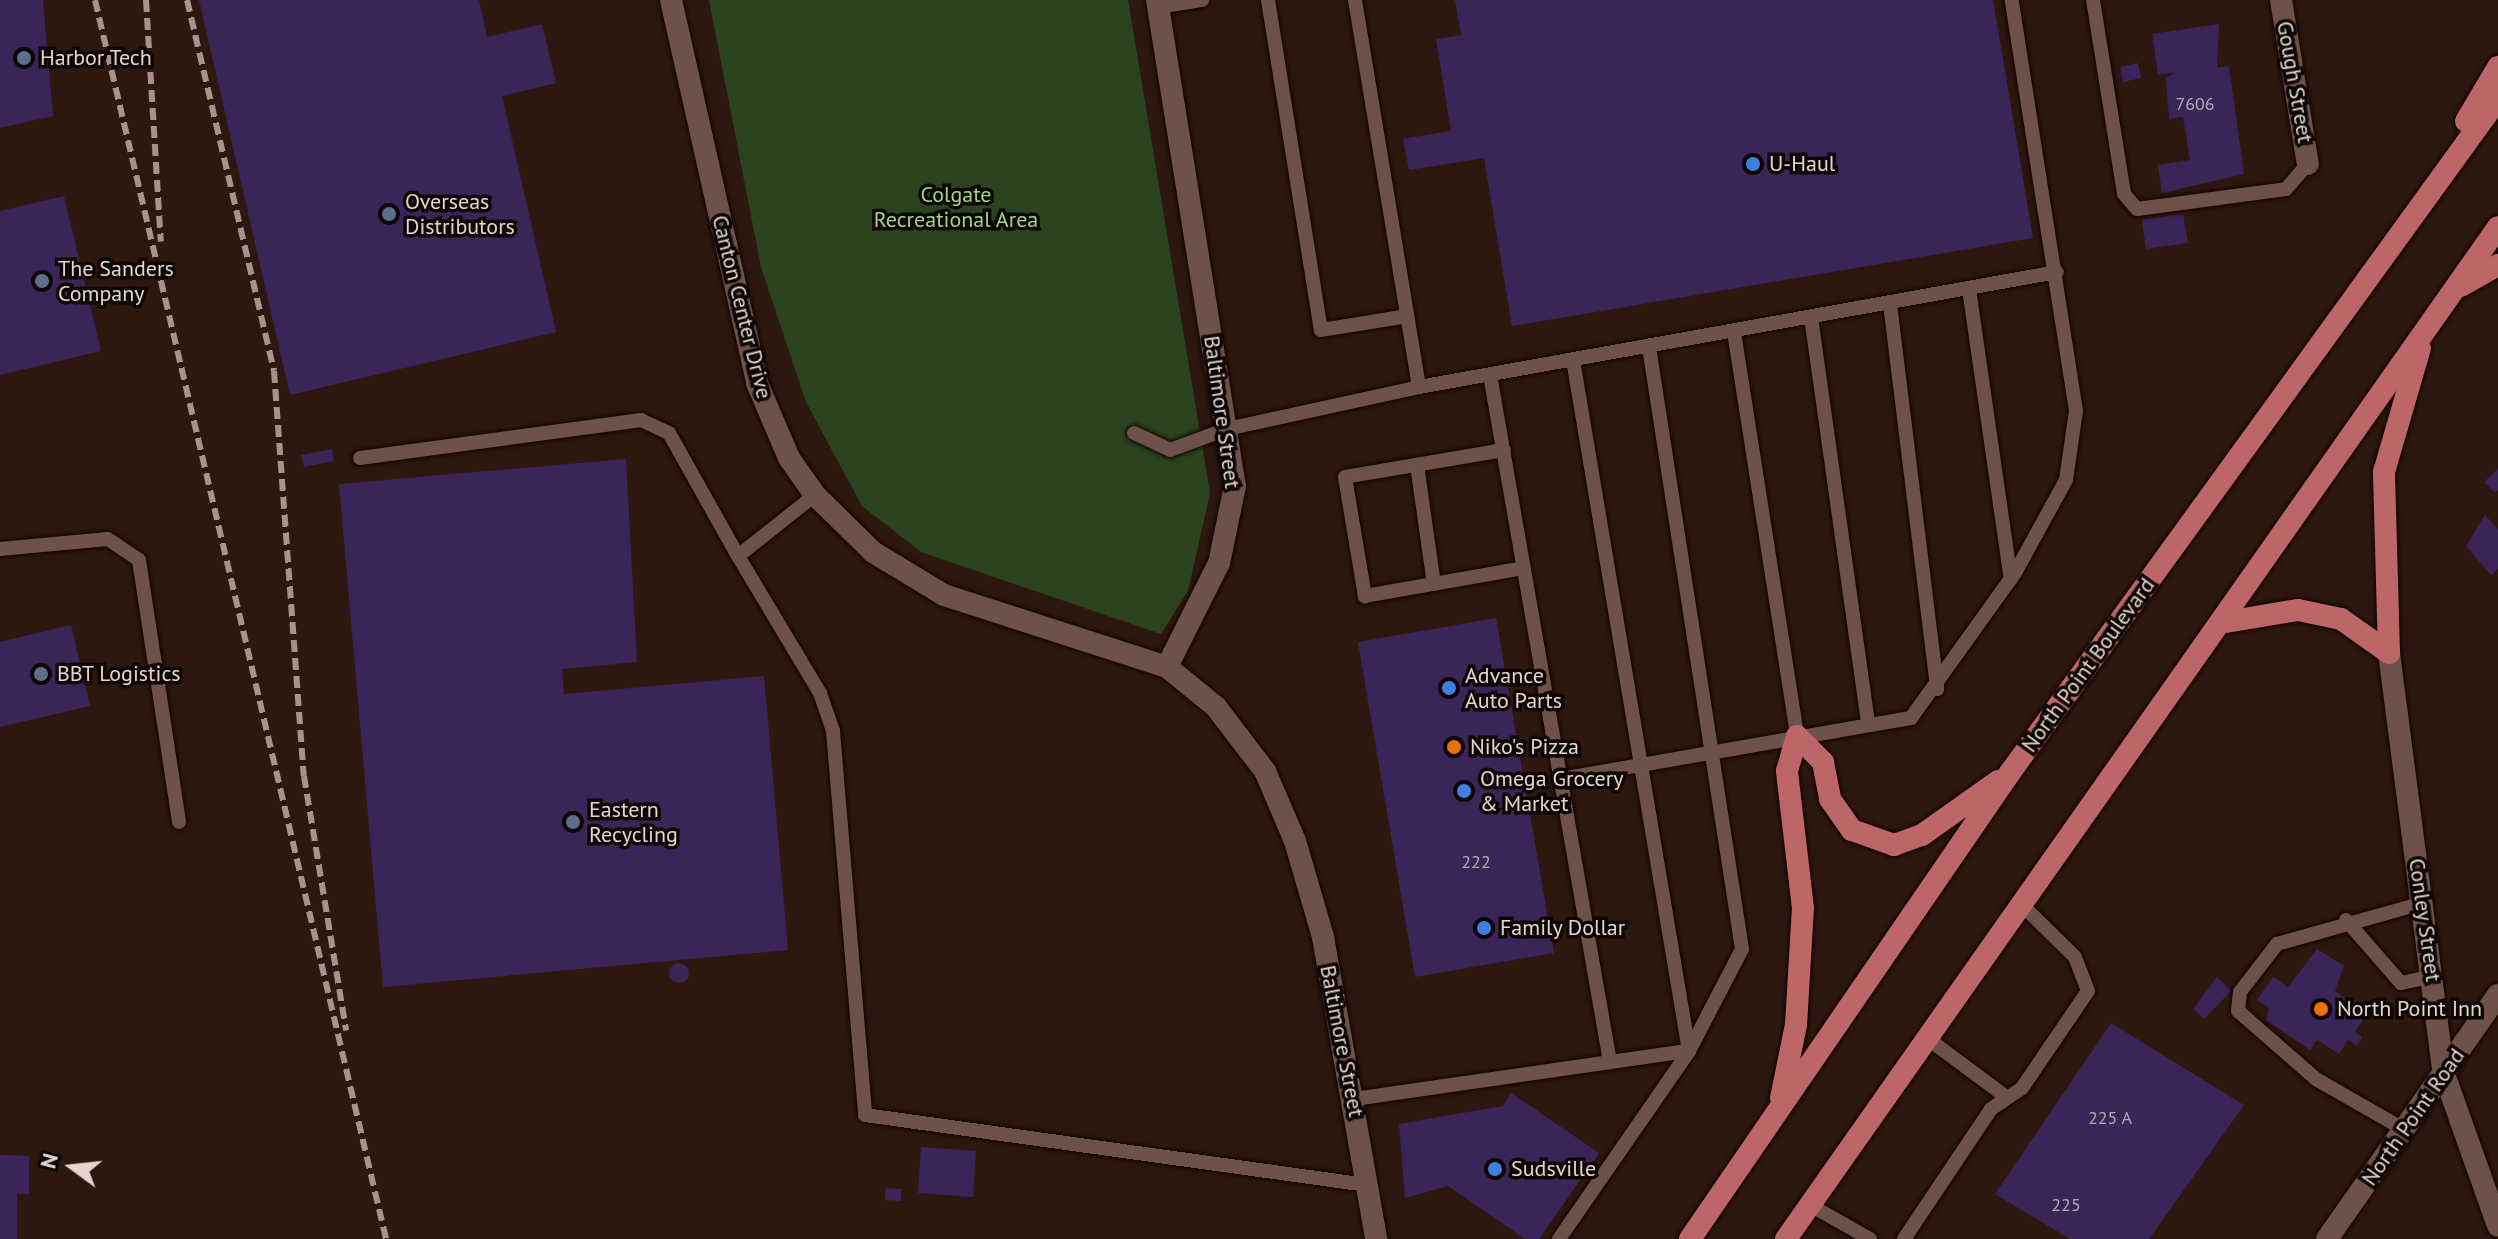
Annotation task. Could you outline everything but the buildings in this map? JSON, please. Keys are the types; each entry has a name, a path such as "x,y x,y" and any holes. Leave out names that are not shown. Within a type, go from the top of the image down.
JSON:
{"main road":[{"path":"2395,241 2498,67"},
{"name":"North Point Boulevard","path":"1690,1239 2009,774 2498,99"},
{"path":"1786,1239 2498,227"},
{"path":"2453,291 2498,265"},
{"path":"2389,653 2384,472 2426,330"},
{"path":"2220,623 2298,610 2341,619 2389,653"},
{"path":"1778,1110 1796,1025 1803,908 1787,771 1797,736 1823,762 1830,799 1852,830 1894,845 1922,835 2009,774"}],"street":[{"name":"Canton Center Drive","path":"671,0 757,383 789,458 815,495 917,582 1167,667"},
{"name":"Gough Street","path":"2281,0 2308,164"},
{"name":"Baltimore Street","path":"1157,4 1235,486 1230,526 1167,667 1216,707 1280,801 1323,937 1354,1099 1376,1239"},
{"name":"Conley Street","path":"2389,653 2444,1074 2498,1226"},
{"name":"North Point Road","path":"2327,1239 2498,995"}],"lane":[{"path":"1157,4 1202,0"},
{"path":"1268,0 1321,330 1407,316"},
{"path":"1355,0 1419,387"},
{"path":"1561,779 1868,722 1911,718 1937,689 2011,579 2066,480 2076,445 2057,272 2012,0"},
{"path":"2093,0 2124,194 2137,209 2286,189 2308,164"},
{"path":"1134,433 1170,450 1227,429 1419,387 2057,272"},
{"path":"1969,289 2011,579"},
{"path":"1890,304 1937,689"},
{"path":"1811,317 1868,722"},
{"path":"1734,332 1797,736"},
{"path":"1559,1239 1689,1051 1742,949 1649,347"},
{"path":"1573,360 1689,1051"},
{"path":"1490,375 1610,1062"},
{"path":"360,458 641,420 669,433 820,693 833,731 865,1115 1367,1185"},
{"path":"1504,450 1345,477 1365,596 1524,568"},
{"path":"1417,465 1434,584"},
{"path":"738,556 815,495"},
{"path":"0,549 108,539 139,560 179,822"},
{"path":"2405,1130 2316,1079 2238,1011 2240,992 2277,944 2346,920 2423,903"},
{"path":"1904,1239 2005,1096 2022,1088 2088,991 2075,957 2021,904"},
{"path":"2346,920 2401,983 2433,976"},
{"path":"1927,1038 2005,1096"},
{"path":"1354,1099 1689,1051"},
{"path":"1810,1205 1870,1239"}],"green space":[{"name":"Colgate Recreational Area","path":"709,0 1128,0 1210,493 1188,591 1161,634 921,552 862,506 806,402 761,267"}],"railway":[{"path":"95,0 386,1239"},
{"path":"146,0 161,242"},
{"path":"187,0 274,371 304,776 346,1031"}],"place":[{"name":"Harbor Tech","path":"24,58"},
{"name":"U-Haul","path":"1753,164"},
{"name":"Overseas Distributors","path":"389,214"},
{"name":"The Sanders Company","path":"42,281"},
{"name":"BBT Logistics","path":"41,674"},
{"name":"Advance Auto Parts","path":"1449,688"},
{"name":"Niko's Pizza","path":"1454,747"},
{"name":"Omega Grocery & Market","path":"1464,791"},
{"name":"Eastern Recycling","path":"573,822"},
{"name":"Family Dollar","path":"1484,928"},
{"name":"North Point Inn","path":"2321,1009"},
{"name":"Sudsville","path":"1495,1169"}]}
